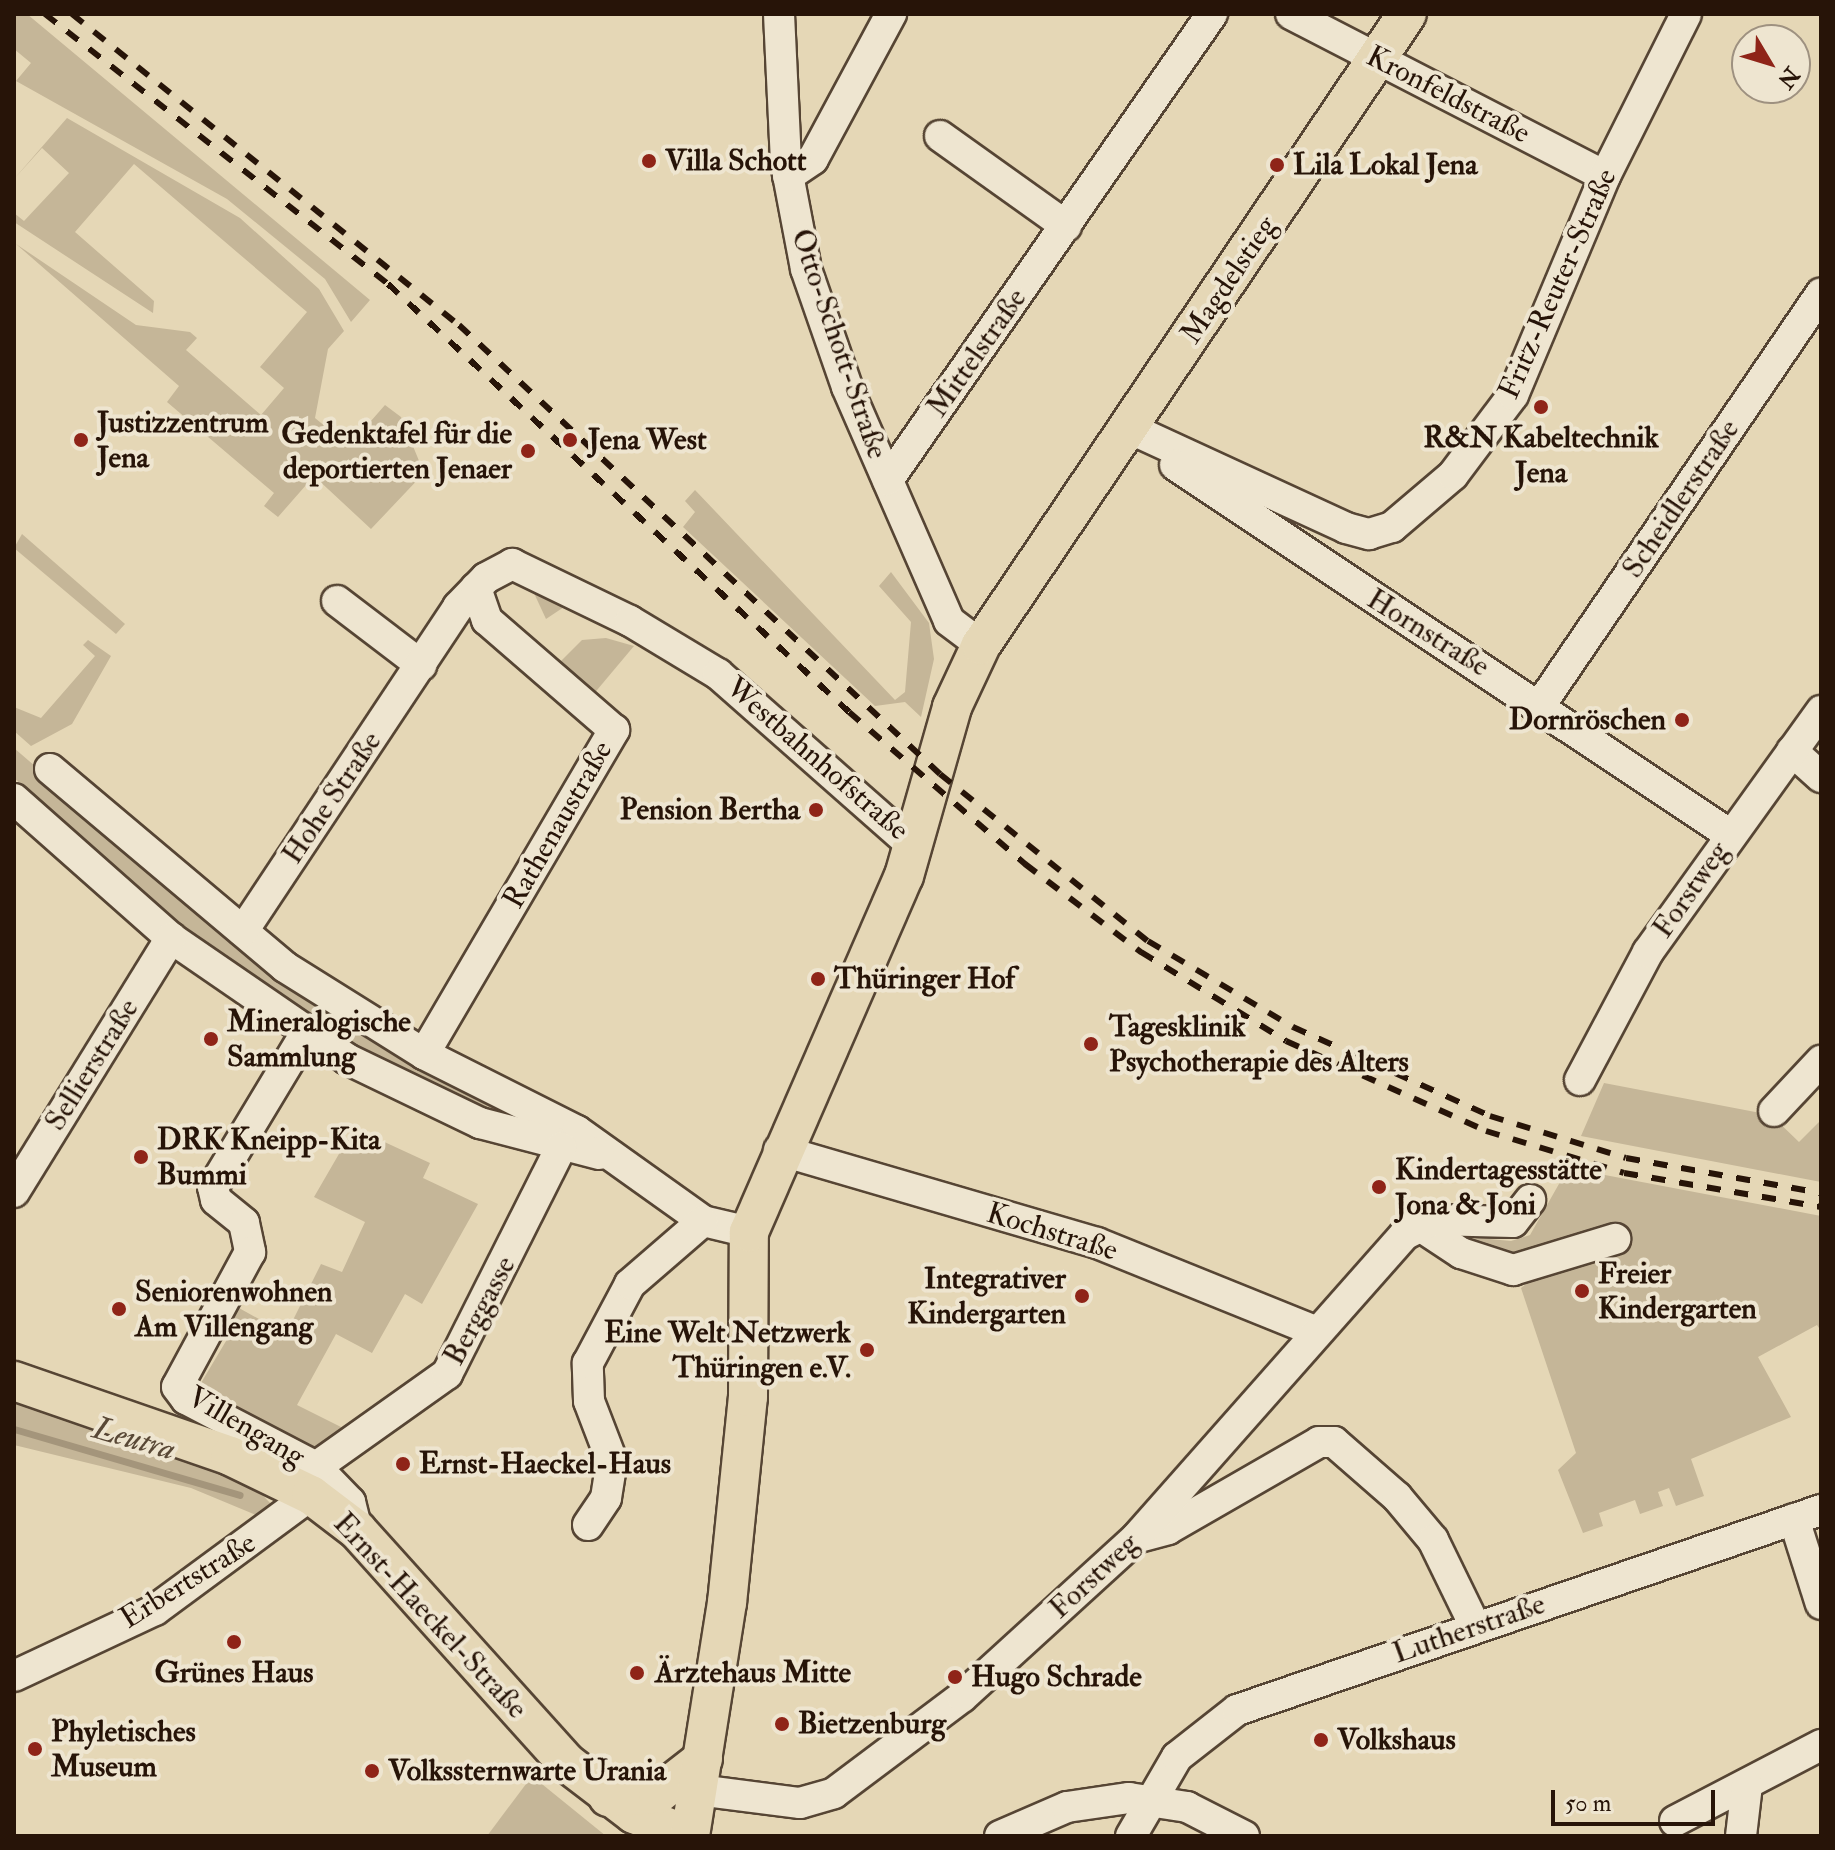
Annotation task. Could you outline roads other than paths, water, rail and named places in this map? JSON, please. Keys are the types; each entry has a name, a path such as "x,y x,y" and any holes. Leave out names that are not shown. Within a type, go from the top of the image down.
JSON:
{"main road":[{"name":"Magdelstieg","path":"1049,545 1380,61 1407,14"},
{"name":"Westbahnhofstraße","path":"913,846 952,707 981,645 1049,545"},
{"path":"690,1836 701,1775 748,1397 749,1232 779,1150 913,846"},
{"name":"Ernst-Haeckel-Straße","path":"14,1381 230,1456 314,1481 536,1731 608,1797 690,1836"},
{"path":"608,1797 658,1794 701,1775"}],"street":[{"name":"Otto-Schott-Straße","path":"779,14 788,176 806,269 888,480 949,621 981,645"},
{"path":"788,176 813,159 891,14"},
{"name":"Mittelstraße","path":"888,480 1212,14"},
{"name":"Kronfeldstraße","path":"1291,14 1605,176"},
{"name":"Fritz-Reuter-Straße","path":"1129,428 1346,528 1369,534 1392,527 1453,475 1513,395 1605,176 1686,14"},
{"path":"940,136 1066,226"},
{"name":"Scheidlerstraße","path":"1541,704 1820,297"},
{"name":"Hornstraße","path":"1129,428 1729,834"},
{"name":"Hohe Straße","path":"243,931 476,588 512,564"},
{"name":"Westbahnhofstraße","path":"512,564 718,674 913,846"},
{"name":"Rathenaustraße","path":"424,1054 614,730 487,620 476,588"},
{"path":"337,601 421,665"},
{"name":"Forstweg","path":"1580,1080 1648,952 1729,834 1821,711"},
{"path":"1792,751 1821,777"},
{"path":"50,769 285,967 424,1054 613,1157 703,1221 749,1232"},
{"path":"14,799 171,938 306,1033 431,1103 561,1147 613,1157"},
{"name":"Sellierstraße","path":"14,1192 171,938"},
{"name":"Villengang","path":"306,1033 213,1187 216,1200 244,1223 250,1252 177,1387 186,1399 314,1481"},
{"path":"1774,1111 1821,1061"},
{"name":"Berggasse","path":"314,1481 447,1374 561,1147"},
{"name":"Kochstraße","path":"779,1150 1097,1243 1317,1332"},
{"path":"1417,1224 1513,1222 1530,1200"},
{"path":"588,1525 606,1498 612,1461 589,1401 588,1363 630,1284 703,1221"},
{"path":"1417,1224 1461,1253 1513,1270 1615,1239"},
{"name":"Forstweg","path":"701,1775 735,1797 800,1803 834,1793 962,1697 1137,1537 1317,1332 1417,1224"},
{"path":"1137,1537 1168,1529 1319,1442 1334,1442 1397,1497 1433,1540 1475,1626"},
{"name":"Erbertstraße","path":"14,1676 155,1610 314,1481"},
{"path":"1808,1515 1821,1604"},
{"name":"Lutherstraße","path":"1131,1836 1177,1757 1237,1710 1475,1626 1808,1515"},
{"path":"1675,1821 1821,1745"},
{"path":"1741,1836 1747,1785"},
{"path":"1000,1836 1067,1807 1150,1799 1187,1807 1244,1836"}],"waterway":[{"name":"Leutra","path":"14,1429 240,1495"}],"railway":[{"path":"45,14 388,284 849,712 1025,864 1141,952 1286,1041 1486,1131 1624,1173 1821,1207"},
{"path":"72,14 459,325 940,774 1148,941 1293,1027 1490,1116 1626,1158 1821,1193"}],"place":[{"name":"Villa Schott","path":"649,161"},
{"name":"Lila Lokal Jena","path":"1277,165"},
{"name":"R&N Kabeltechnik Jena","path":"1541,407"},
{"name":"Justizzentrum Jena","path":"81,440"},
{"name":"Jena West","path":"570,440"},
{"name":"Gedenktafel für die deportierten Jenaer","path":"528,451"},
{"name":"Dornröschen","path":"1682,720"},
{"name":"Pension Bertha","path":"816,810"},
{"name":"Thüringer Hof","path":"818,979"},
{"name":"Mineralogische Sammlung","path":"211,1039"},
{"name":"Tagesklinik Psychotherapie des Alters","path":"1091,1044"},
{"name":"DRK Kneipp-Kita Bummi","path":"141,1157"},
{"name":"Kindertagesstätte Jona & Joni","path":"1379,1187"},
{"name":"Freier Kindergarten","path":"1582,1291"},
{"name":"Integrativer Kindergarten","path":"1082,1296"},
{"name":"Seniorenwohnen Am Villengang","path":"119,1309"},
{"name":"Eine Welt Netzwerk Thüringen e.V.","path":"867,1350"},
{"name":"Ernst-Haeckel-Haus","path":"403,1464"},
{"name":"Grünes Haus","path":"234,1642"},
{"name":"Ärztehaus Mitte","path":"637,1673"},
{"name":"Hugo Schrade","path":"955,1677"},
{"name":"Bietzenburg","path":"782,1724"},
{"name":"Volkshaus","path":"1321,1740"},
{"name":"Phyletisches Museum","path":"35,1749"},
{"name":"Volkssternwarte Urania","path":"372,1771"}]}
